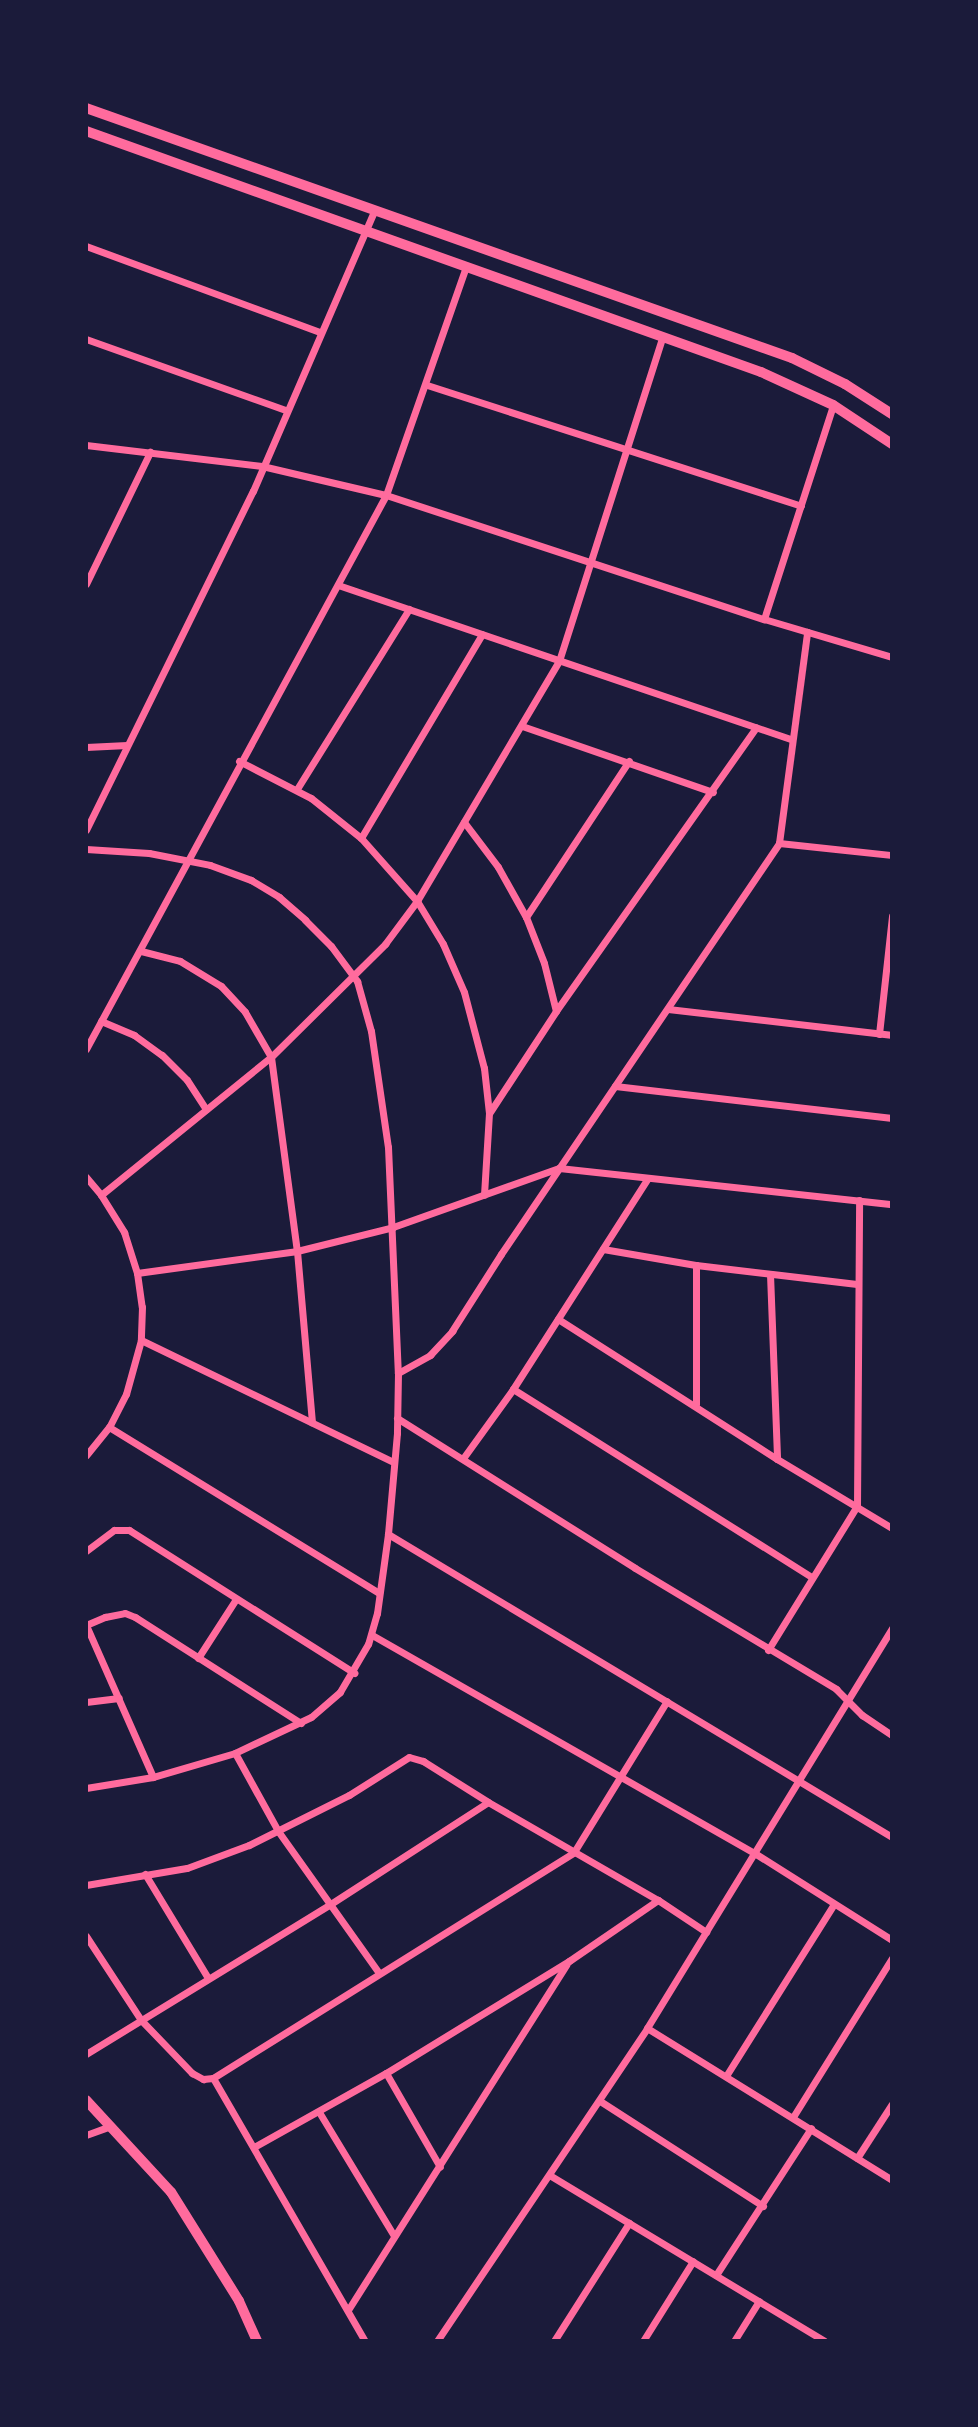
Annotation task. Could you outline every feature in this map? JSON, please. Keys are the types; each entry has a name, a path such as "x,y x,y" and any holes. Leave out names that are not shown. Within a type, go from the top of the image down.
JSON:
{"main road":[{"path":"86,108 792,358 845,384 892,415"},
{"path":"86,131 787,382 833,405 892,444"}],"street":[{"path":"86,830 262,466 375,209"},
{"path":"86,246 320,332"},
{"path":"86,1049 141,951 239,761 386,495 466,267"},
{"path":"102,1195 271,1056 385,944 417,901 559,660 629,450 663,336"},
{"path":"86,339 285,410"},
{"path":"427,384 801,506"},
{"path":"764,620 833,405"},
{"path":"86,445 262,466 386,495 764,620 892,657"},
{"path":"86,584 150,452"},
{"path":"338,585 790,739"},
{"path":"297,789 409,609"},
{"path":"398,1373 430,1355 453,1331 559,1168 779,843 790,739 807,632"},
{"path":"361,838 482,634"},
{"path":"522,726 713,792"},
{"path":"489,1113 556,1011 713,792 756,727"},
{"path":"86,747 127,745"},
{"path":"239,761 297,789 361,838 417,901 443,944 464,992 479,1042 489,1113 484,1195"},
{"path":"526,917 629,761"},
{"path":"464,822 498,867 526,917 544,963 556,1011"},
{"path":"779,843 892,855"},
{"path":"86,849 149,853 189,860 229,871 268,889 316,930 353,974 362,994 371,1031 388,1146 398,1373 388,1534 372,1635 354,1672 326,1707 301,1723 235,1753 153,1777 86,1788"},
{"path":"879,1034 892,916"},
{"path":"141,951 180,961 221,986 245,1012 271,1056 297,1251 312,1422"},
{"path":"668,1009 892,1035"},
{"path":"101,1021 134,1035 162,1055 187,1080 206,1110"},
{"path":"615,1086 892,1118"},
{"path":"138,1273 297,1251 393,1227 559,1168 892,1204"},
{"path":"86,1177 102,1195 124,1232 138,1273 142,1307 141,1340 126,1394 109,1427 86,1455"},
{"path":"464,1458 513,1389 648,1178"},
{"path":"768,1650 856,1506 859,1200"},
{"path":"603,1249 696,1265 857,1284"},
{"path":"695,1404 696,1265"},
{"path":"770,1274 777,1459"},
{"path":"558,1319 695,1404 777,1459 892,1528"},
{"path":"141,1340 393,1462"},
{"path":"513,1389 812,1577"},
{"path":"397,1418 849,1700 862,1715 892,1735"},
{"path":"109,1427 379,1592"},
{"path":"86,1551 114,1530 129,1530 354,1672"},
{"path":"388,1534 892,1837"},
{"path":"198,1658 236,1599"},
{"path":"153,1777 86,1625 125,1613 301,1723"},
{"path":"437,2341 551,2176 647,2028 891,1634"},
{"path":"372,1635 756,1854 892,1940"},
{"path":"86,1702 118,1698"},
{"path":"86,1936 141,2020 192,2073 203,2079 213,2078 574,1852 667,1701"},
{"path":"235,1753 278,1831 379,1973"},
{"path":"86,1885 197,1864 278,1831 349,1795 410,1757 423,1760 488,1802 658,1900 706,1932"},
{"path":"86,2054 329,1905 488,1802"},
{"path":"145,1874 208,1978"},
{"path":"254,2147 386,2073 569,1961 658,1900"},
{"path":"726,2076 834,1903"},
{"path":"793,2117 892,1958"},
{"path":"348,2310 569,1961"},
{"path":"647,2028 892,2180"},
{"path":"386,2073 440,2167"},
{"path":"213,2078 365,2341"},
{"path":"86,2100 108,2127 148,2164 184,2211 239,2301 257,2341"},
{"path":"600,2101 763,2206"},
{"path":"857,2158 892,2104"},
{"path":"319,2112 394,2236"},
{"path":"86,2135 108,2127"},
{"path":"716,2275 811,2128"},
{"path":"551,2176 821,2341"},
{"path":"554,2341 629,2222"},
{"path":"643,2341 693,2261"},
{"path":"734,2341 759,2301"}]}
